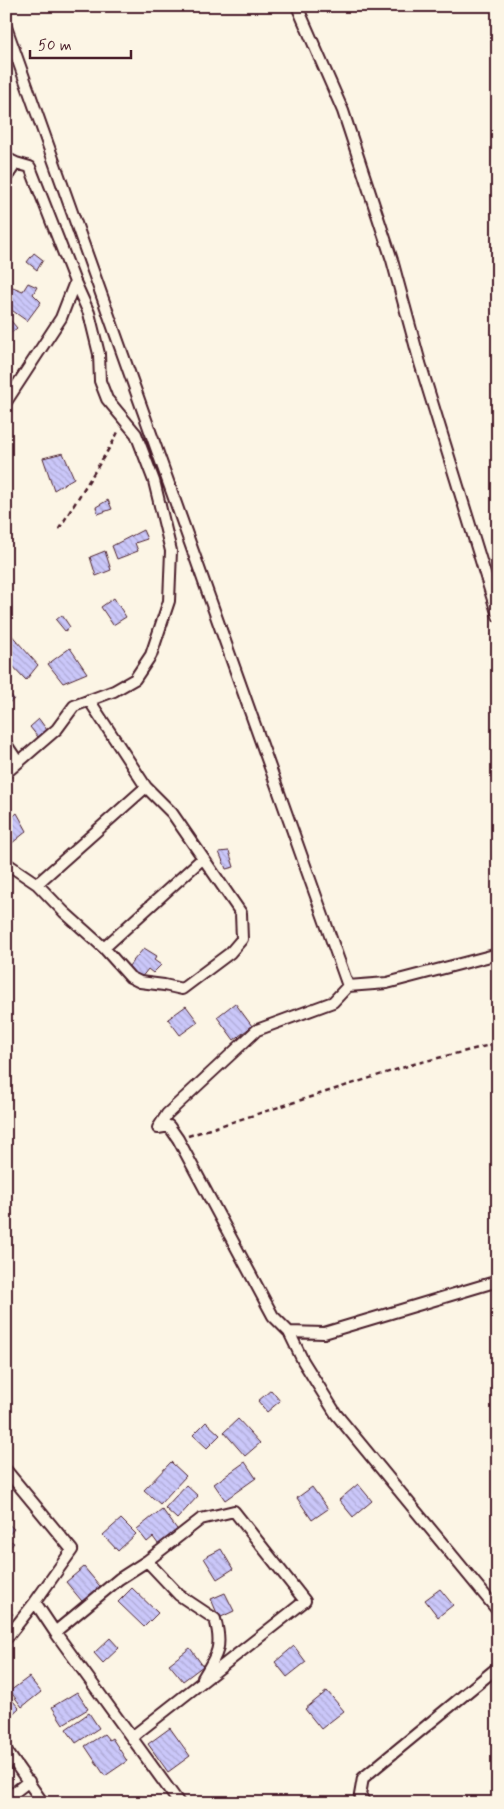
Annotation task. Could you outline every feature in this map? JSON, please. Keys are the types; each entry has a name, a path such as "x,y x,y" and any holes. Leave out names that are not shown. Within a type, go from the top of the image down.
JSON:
{"street":[{"path":"297,6 343,111 392,260 420,363 498,616"},
{"path":"6,27 348,986"},
{"path":"6,158 30,167 89,313 99,354 100,381 107,399 136,434 154,482 171,550 169,601 151,655 135,679 114,691 74,706 57,729 6,773"},
{"path":"6,178 16,163"},
{"path":"6,402 61,318 75,282"},
{"path":"6,864 37,884 64,912 104,948 130,977 140,982 182,989 230,953 242,939 241,913 172,813 146,786 89,700"},
{"path":"6,744 18,762"},
{"path":"37,884 146,786"},
{"path":"104,948 203,858"},
{"path":"498,954 387,983 348,986 333,1002 257,1030 167,1114 158,1128 169,1126 178,1139 273,1316 289,1332 303,1361 336,1414 498,1611"},
{"path":"289,1332 324,1333 498,1281"},
{"path":"6,1470 72,1550 6,1639"},
{"path":"55,1632 119,1579 201,1519 234,1511 305,1600 132,1737"},
{"path":"146,1561 178,1595 215,1619 220,1635 216,1656 200,1684"},
{"path":"35,1602 179,1803"},
{"path":"365,1803 360,1795 363,1778 498,1666"},
{"path":"6,1750 43,1803"},
{"path":"6,1799 29,1781"}],"path":[{"path":"59,529 113,442 124,419"},
{"path":"178,1139 414,1064 498,1043"}],"building":[{"path":"34,253 43,260 37,270 27,262"},
{"path":"28,283 37,287 33,294 41,302 27,321 6,306 6,292 10,286 23,291"},
{"path":"6,315 17,328 11,333 6,327"},
{"path":"63,453 74,478 54,490 43,458"},
{"path":"108,500 112,509 98,514 96,507"},
{"path":"143,530 147,539 135,543 138,551 117,559 112,546"},
{"path":"105,551 111,570 96,576 90,557"},
{"path":"114,598 126,617 113,625 101,607"},
{"path":"62,615 70,627 65,631 56,620"},
{"path":"8,631 38,665 26,680 6,659 6,633"},
{"path":"70,648 87,673 63,683 48,664"},
{"path":"6,689 14,699 6,705"},
{"path":"39,719 47,730 38,737 30,727"},
{"path":"17,813 27,831 6,848 6,816 9,820"},
{"path":"229,851 234,867 226,869 219,852"},
{"path":"144,948 157,956 154,960 161,965 153,973 148,969 141,978 128,967"},
{"path":"235,1003 252,1026 234,1040 217,1017"},
{"path":"186,1006 198,1022 180,1035 168,1019"},
{"path":"271,1390 280,1401 267,1412 258,1401"},
{"path":"238,1419 260,1443 245,1456 224,1432"},
{"path":"206,1422 220,1435 207,1448 193,1435"},
{"path":"171,1462 186,1476 160,1504 144,1490"},
{"path":"245,1462 256,1478 225,1500 214,1484"},
{"path":"358,1484 372,1501 353,1517 339,1500"},
{"path":"186,1485 198,1496 177,1519 165,1508"},
{"path":"312,1487 328,1509 312,1520 297,1498"},
{"path":"162,1509 180,1533 161,1548 153,1537 147,1542 137,1529"},
{"path":"121,1519 136,1534 118,1551 103,1535"},
{"path":"6,1522 14,1529 6,1538"},
{"path":"6,1538 14,1543 6,1552"},
{"path":"221,1549 233,1569 217,1579 204,1558"},
{"path":"84,1567 104,1591 86,1606 66,1582"},
{"path":"132,1588 158,1613 144,1627 118,1602"},
{"path":"440,1589 453,1605 438,1617 425,1600"},
{"path":"225,1593 234,1611 219,1618 211,1599"},
{"path":"6,1595 10,1598 7,1602 12,1607 9,1611 13,1614 6,1622"},
{"path":"110,1638 119,1648 103,1663 94,1653"},
{"path":"294,1646 306,1662 287,1677 275,1662"},
{"path":"190,1648 203,1666 183,1681 169,1664"},
{"path":"29,1677 41,1692 22,1707 10,1691"},
{"path":"327,1691 344,1711 321,1729 305,1709"},
{"path":"77,1692 88,1709 63,1724 52,1707"},
{"path":"6,1693 19,1708 6,1720"},
{"path":"89,1713 99,1728 76,1743 66,1729"},
{"path":"170,1728 190,1756 168,1772 148,1744"},
{"path":"104,1734 109,1740 112,1738 127,1761 105,1776 85,1746"}]}
